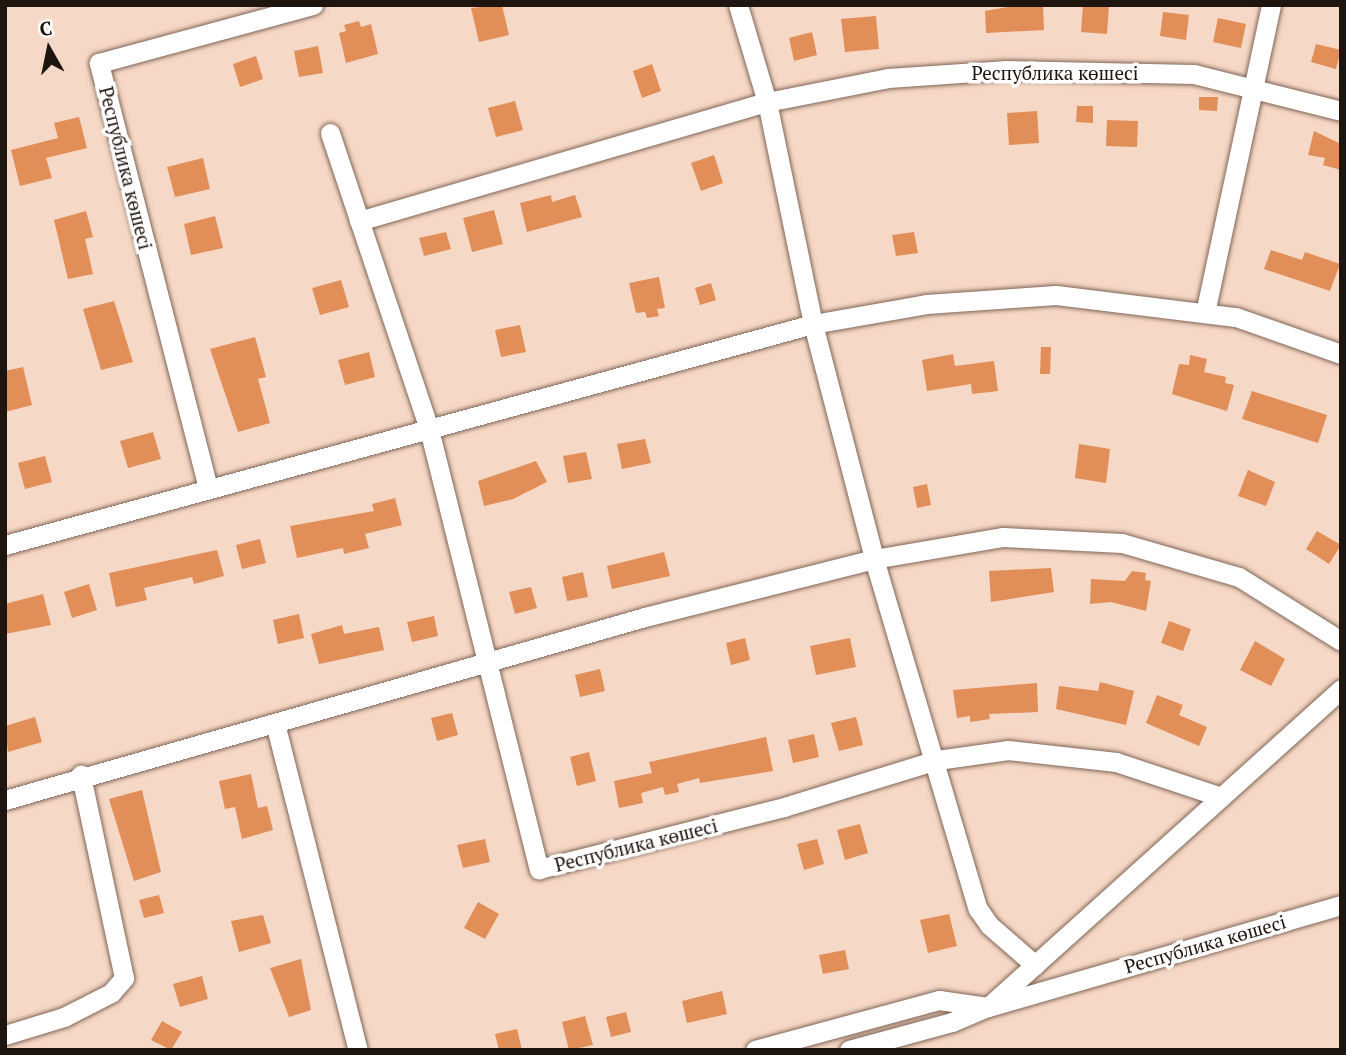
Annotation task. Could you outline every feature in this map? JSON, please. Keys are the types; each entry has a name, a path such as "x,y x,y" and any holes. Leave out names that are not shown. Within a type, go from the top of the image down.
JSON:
{"street":[{"name":"Республика көшесі","path":"208,488 99,63 313,5"},
{"path":"738,5 767,102 813,324 874,559 937,760 978,909 989,925 1035,965"},
{"path":"1205,313 1271,5"},
{"name":"Республика көшесі","path":"359,221 767,102 888,78 1004,70 1194,74 1341,111"},
{"name":"Республика көшесі","path":"330,133 429,429 539,869 784,807 937,760 1008,750 1116,762 1221,797"},
{"path":"5,545 813,324 926,304 1055,295 1205,313 1236,317 1341,354"},
{"path":"5,800 81,775 874,559 1003,537 1122,544 1240,577 1341,641"},
{"path":"849,1050 952,1022 988,1007 1341,689"},
{"path":"275,723 358,1050"},
{"path":"5,1035 64,1017 111,993 124,978 81,775"},
{"name":"Республика көшесі","path":"755,1050 939,1000 988,1007 1341,905"}],"building":[{"path":"502,5 509,35 479,42 471,8"},
{"path":"1020,5 1043,5 1044,30 986,33 985,11"},
{"path":"1083,5 1109,5 1107,34 1081,32"},
{"path":"1163,12 1189,15 1186,40 1160,36"},
{"path":"876,16 879,49 845,52 841,19"},
{"path":"1218,18 1246,24 1241,48 1213,42"},
{"path":"359,21 361,27 371,24 378,54 346,63 339,33 346,31 344,25"},
{"path":"812,32 817,55 794,61 789,38"},
{"path":"1316,44 1341,50 1336,69 1311,62"},
{"path":"318,46 323,73 299,77 294,51"},
{"path":"256,56 263,79 240,87 233,64"},
{"path":"652,64 661,91 642,98 633,71"},
{"path":"1199,97 1218,97 1217,111 1199,110"},
{"path":"515,101 523,130 496,137 488,108"},
{"path":"1077,106 1093,106 1093,123 1076,122"},
{"path":"1037,111 1039,143 1009,145 1007,113"},
{"path":"79,117 87,148 46,158 52,178 20,186 11,150 58,138 54,123"},
{"path":"1107,120 1138,121 1137,147 1106,146"},
{"path":"1314,131 1341,144 1341,170 1323,165 1325,158 1308,155"},
{"path":"714,155 723,183 701,191 691,163"},
{"path":"203,158 210,189 175,197 167,167"},
{"path":"551,195 552,202 575,195 582,217 527,232 520,203"},
{"path":"494,210 503,244 472,252 463,218"},
{"path":"86,211 93,237 85,239 93,274 68,279 54,220"},
{"path":"215,216 223,248 191,255 184,224"},
{"path":"446,232 451,249 424,256 419,238"},
{"path":"914,232 918,253 896,256 892,235"},
{"path":"1271,250 1302,260 1305,252 1340,264 1330,291 1264,269"},
{"path":"659,277 665,308 657,309 659,316 647,318 645,312 636,313 629,283"},
{"path":"341,280 349,307 320,315 312,288"},
{"path":"711,283 716,300 700,305 695,288"},
{"path":"114,301 133,362 101,370 83,309"},
{"path":"520,325 526,352 501,357 495,330"},
{"path":"255,337 266,377 258,379 270,423 238,432 210,349"},
{"path":"1041,347 1051,347 1050,374 1040,374"},
{"path":"369,352 375,377 345,385 338,360"},
{"path":"953,354 955,366 994,361 998,391 972,394 971,384 927,391 922,360"},
{"path":"1190,355 1207,359 1204,372 1226,377 1225,383 1234,385 1227,411 1172,394 1179,364 1189,365"},
{"path":"23,367 32,405 5,412 5,371"},
{"path":"1252,391 1327,415 1318,443 1242,419"},
{"path":"153,432 161,459 128,468 120,441"},
{"path":"645,439 651,463 622,469 617,444"},
{"path":"1079,444 1110,449 1106,483 1075,478"},
{"path":"586,452 592,479 568,483 563,456"},
{"path":"45,456 52,482 25,489 18,463"},
{"path":"536,461 547,482 513,499 484,506 478,481"},
{"path":"1248,470 1275,482 1266,506 1238,496"},
{"path":"927,484 931,505 917,508 913,487"},
{"path":"395,498 402,525 365,534 369,548 344,554 343,548 297,558 290,526 374,511 372,504"},
{"path":"1317,531 1341,545 1329,564 1306,549"},
{"path":"260,539 266,563 242,569 236,545"},
{"path":"217,550 224,576 194,584 192,577 144,588 147,600 116,607 109,573"},
{"path":"664,552 670,576 612,589 607,566"},
{"path":"1051,568 1054,592 991,602 989,571"},
{"path":"1132,571 1146,573 1145,580 1151,581 1146,611 1111,602 1090,604 1091,579 1125,581"},
{"path":"583,572 588,597 567,601 562,577"},
{"path":"89,584 97,610 72,618 64,592"},
{"path":"531,587 537,608 515,614 509,592"},
{"path":"43,594 51,625 5,634 5,604"},
{"path":"299,614 304,638 278,644 273,620"},
{"path":"434,616 438,636 412,642 407,622"},
{"path":"1169,621 1191,629 1183,651 1161,643"},
{"path":"342,625 344,634 379,627 384,650 319,664 311,634"},
{"path":"745,638 750,660 731,665 726,643"},
{"path":"850,638 856,667 816,675 810,646"},
{"path":"1255,641 1285,659 1271,686 1240,670"},
{"path":"600,669 605,691 580,697 575,675"},
{"path":"1100,682 1134,691 1126,725 1056,709 1059,686 1098,691"},
{"path":"1037,683 1038,712 989,714 990,719 970,722 970,716 957,718 953,690"},
{"path":"1157,695 1183,705 1179,715 1207,727 1199,746 1146,723"},
{"path":"452,713 458,735 437,741 431,718"},
{"path":"35,717 42,742 8,752 5,726"},
{"path":"856,717 863,745 839,751 831,723"},
{"path":"814,734 819,757 793,763 788,740"},
{"path":"766,737 773,771 700,783 699,778 677,784 679,792 665,795 663,787 641,793 643,803 619,808 614,781 652,773 649,762"},
{"path":"589,752 596,781 577,786 570,757"},
{"path":"251,774 258,808 267,806 273,830 242,839 235,807 225,809 219,781"},
{"path":"142,790 161,872 134,881 109,799"},
{"path":"860,824 868,853 845,860 837,830"},
{"path":"485,839 490,862 463,868 457,845"},
{"path":"817,839 824,864 804,870 797,844"},
{"path":"159,895 164,913 144,918 139,900"},
{"path":"478,902 499,914 485,939 464,928"},
{"path":"949,914 957,946 928,953 920,920"},
{"path":"263,915 271,943 239,952 231,921"},
{"path":"845,950 849,969 823,974 819,955"},
{"path":"301,959 311,1010 289,1017 270,968"},
{"path":"202,976 208,999 180,1007 173,984"},
{"path":"722,991 727,1014 687,1023 682,1001"},
{"path":"626,1012 631,1032 611,1037 606,1017"},
{"path":"585,1016 593,1045 569,1050 562,1022"},
{"path":"162,1021 182,1032 171,1050 151,1040"},
{"path":"517,1029 522,1050 499,1050 495,1034"}]}
